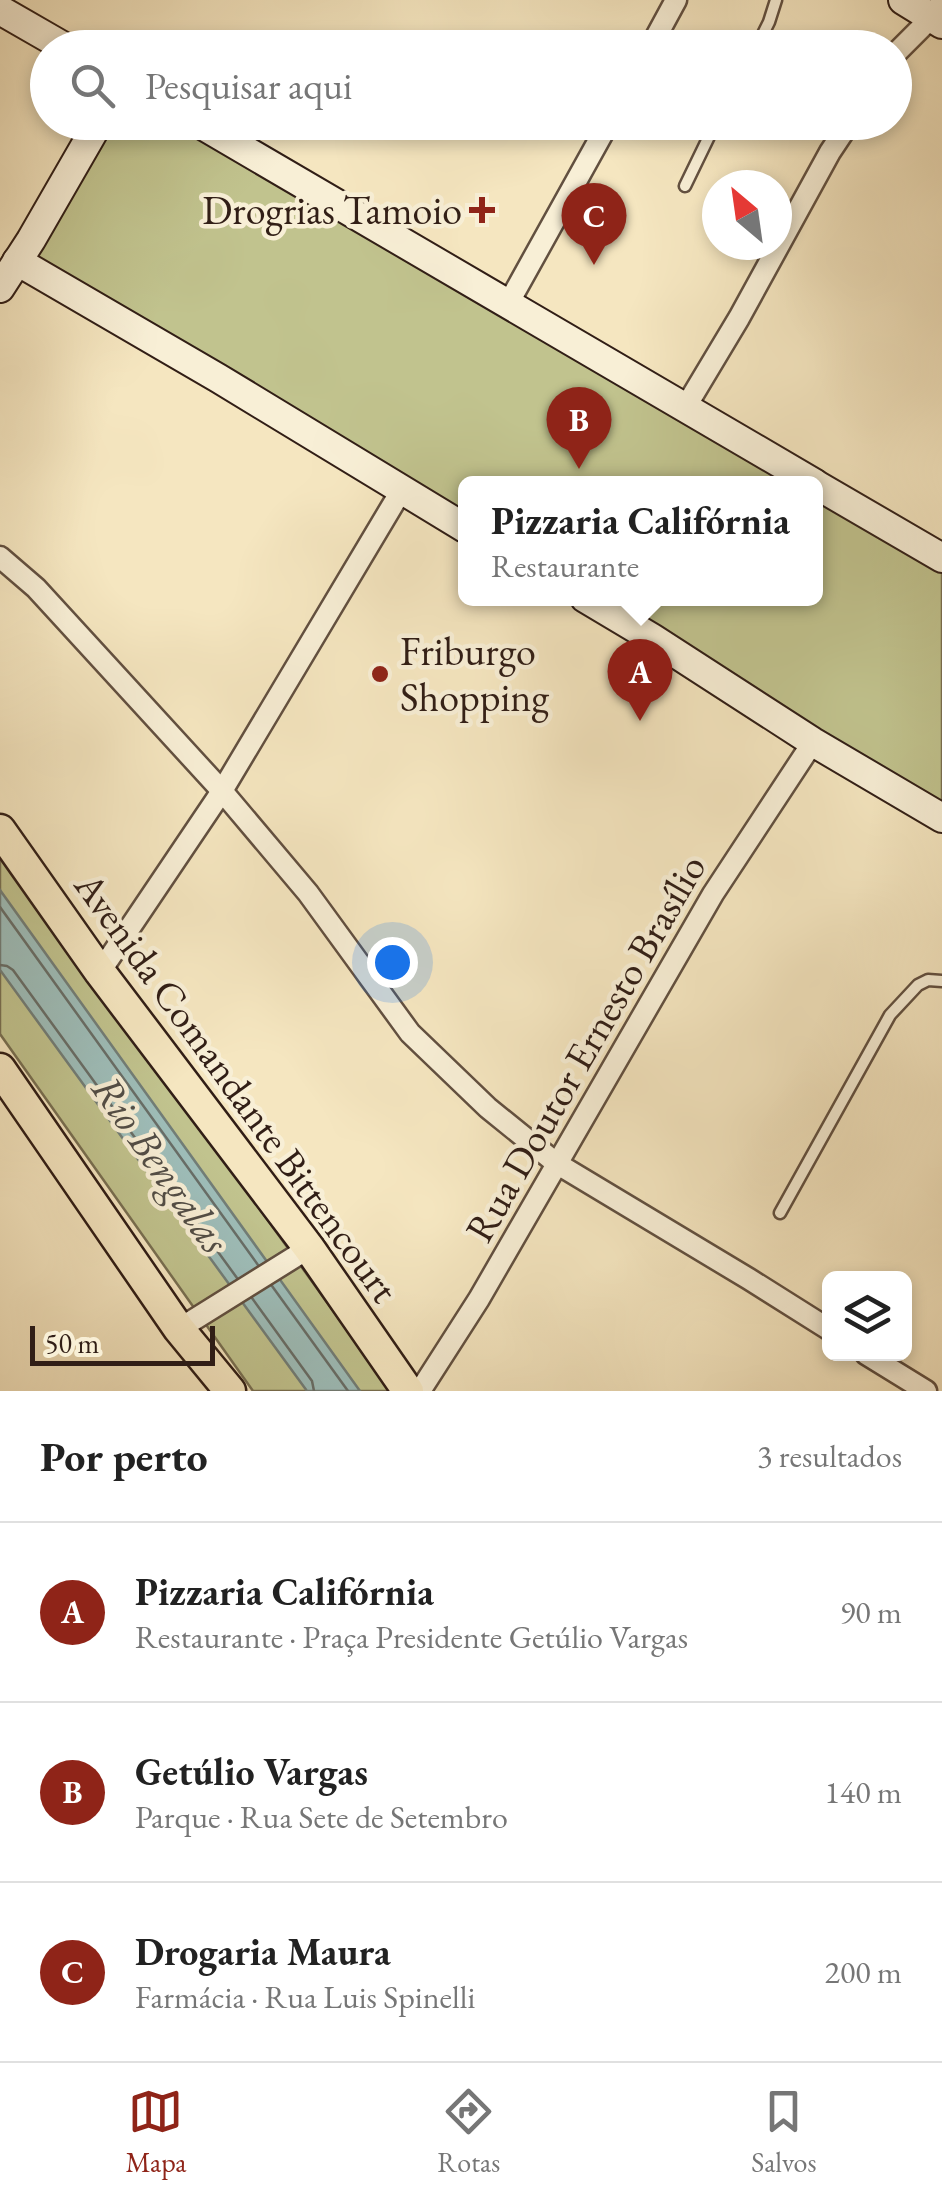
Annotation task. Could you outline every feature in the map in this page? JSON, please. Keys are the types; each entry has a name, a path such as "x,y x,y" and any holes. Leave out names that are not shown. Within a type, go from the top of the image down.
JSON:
{"main road":[{"name":"Avenida Comandante Bittencourt","path":"0,830 100,972 309,1248 408,1391"},
{"path":"0,1069 179,1329 230,1391"}],"street":[{"path":"660,30 676,0"},
{"path":"902,0 938,14 912,38"},
{"path":"0,10 35,30"},
{"path":"0,288 90,140"},
{"path":"227,140 801,476"},
{"path":"508,304 598,140"},
{"path":"685,408 838,140"},
{"path":"17,261 458,524"},
{"path":"823,488 939,550"},
{"path":"100,972 222,791 401,490"},
{"path":"0,557 36,588 222,791 308,893 410,1033 488,1108 556,1163 822,1325"},
{"path":"598,606 813,742 942,818"},
{"name":"Rua Doutor Ernesto Brasílio","path":"420,1391 479,1300 713,894 813,742"},
{"path":"179,1329 309,1248"},
{"path":"877,1361 926,1391"}],"lane":[{"path":"765,30 776,0"},
{"path":"685,186 707,140"},
{"path":"780,1213 890,1015 918,985 942,980"}],"green space":[{"path":"88,140 226,140 802,476 458,476 458,524 17,261"},
{"path":"823,489 942,558 942,817 596,606 823,606"},
{"path":"0,849 391,1391 253,1391 0,1034"}],"water":[{"name":"Rio Bengalas","path":"0,890 360,1391 307,1391 0,970"}],"place":[{"name":"Drogrias Tamoio","path":"482,210"},
{"name":"Drogaria Maura","path":"594,265"},
{"name":"Getúlio Vargas","path":"579,469"},
{"name":"Friburgo Shopping","path":"380,674"},
{"name":"Pizzaria Califórnia","path":"640,721"}]}
